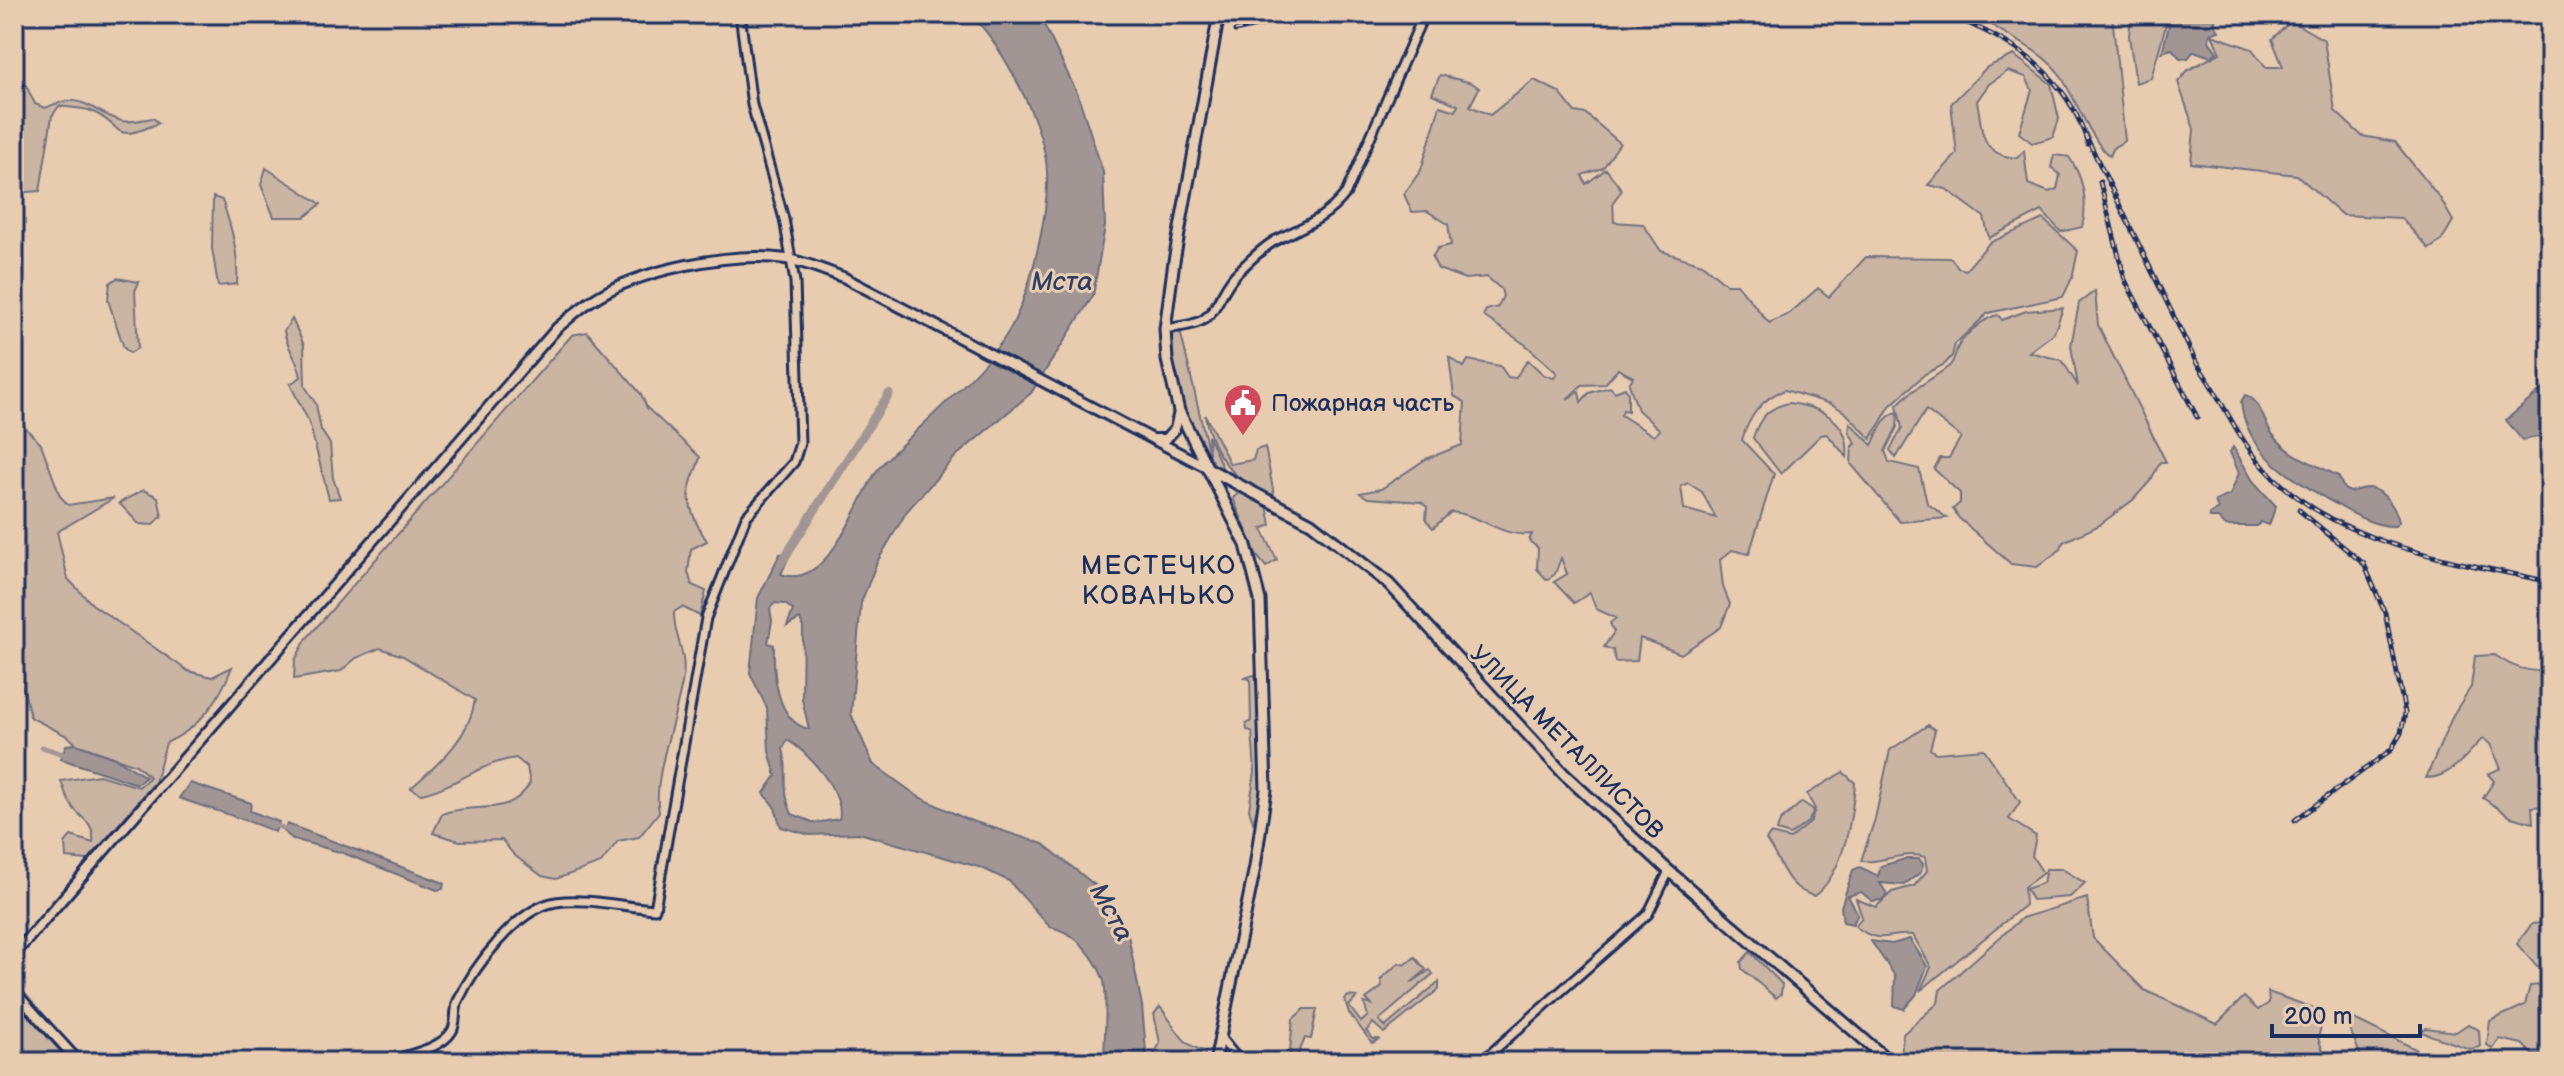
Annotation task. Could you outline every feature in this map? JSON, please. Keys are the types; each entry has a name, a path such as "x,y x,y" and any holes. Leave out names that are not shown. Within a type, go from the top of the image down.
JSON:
{"main road":[{"path":"1215,1062 1262,828 1267,739 1259,589 1246,545 1179,411 1167,360 1165,329 1174,261 1219,14"},
{"path":"14,955 557,328 592,300 636,280 722,260 762,256 790,260 845,278 1206,467"},
{"path":"1154,439 1166,439 1175,429 1179,411"},
{"name":"УЛИЦА МЕТАЛЛИСТОВ","path":"1206,467 1311,523 1378,574 1536,745 1669,871 1890,1062"},
{"path":"14,991 79,1062"}],"street":[{"path":"386,1062 440,1043 454,1030 457,1004 476,969 510,929 544,905 560,901 655,909 706,618 746,517 794,462 800,443 795,282 784,219 752,105 740,14"},
{"path":"1165,329 1199,322 1210,314 1226,282 1256,256 1273,242 1320,220 1334,208 1346,193 1424,14"},
{"path":"1481,1062 1648,914 1669,871"},
{"path":"1219,1036 1240,1062"}],"shaded area":[{"path":"1977,14 2112,14 2125,141 2114,147 2110,156 2104,151 2064,81 2050,63"},
{"path":"2131,14 2169,14 2151,78 2136,83 2129,36"},
{"path":"2291,21 2324,40 2335,111 2362,136 2395,142 2440,198 2453,221 2441,241 2429,249 2401,218 2342,215 2297,175 2191,163 2194,129 2178,82 2188,70 2220,53 2212,35 2252,49 2266,67 2283,67 2272,39"},
{"path":"2014,55 2051,84 2059,119 2053,137 2032,143 2019,133 2032,90 2026,77 2008,71 1989,84 1977,101 1985,140 1996,152 2005,156 2017,158 2024,151 2028,184 2049,192 2057,189 2060,175 2051,167 2054,155 2069,157 2083,191 2085,209 2082,227 2061,232 2042,211 1989,238 1984,217 1946,189 1928,185 1957,154 1951,104 1987,67"},
{"path":"14,61 35,104 45,108 69,101 78,102 122,121 153,118 159,123 125,133 91,111 59,106 52,116 40,191 14,193"},
{"path":"1440,75 1472,83 1479,88 1470,106 1490,115 1534,80 1559,92 1575,112 1586,114 1620,143 1603,168 1582,175 1586,184 1606,169 1622,190 1613,202 1614,222 1643,224 1661,251 1702,264 1726,284 1737,284 1769,323 1789,314 1818,288 1829,297 1866,257 1951,258 1958,268 1966,270 1989,243 2043,219 2078,251 2072,278 2063,297 1988,313 1955,344 1952,356 1945,364 1925,374 1890,406 1871,439 1845,412 1831,404 1785,390 1763,403 1748,424 1742,440 1774,474 1749,554 1732,550 1720,560 1723,587 1730,604 1721,627 1681,654 1640,638 1637,661 1615,662 1613,650 1604,647 1614,632 1610,623 1616,618 1596,609 1590,593 1574,603 1554,582 1567,574 1561,558 1555,574 1547,580 1537,569 1538,548 1529,541 1532,534 1510,533 1451,512 1433,528 1426,520 1427,507 1421,502 1368,498 1360,493 1381,489 1426,459 1462,445 1465,402 1454,396 1449,357 1464,367 1468,360 1500,366 1508,377 1515,378 1528,360 1544,375 1554,378 1557,373 1526,345 1483,316 1486,310 1498,307 1503,296 1501,289 1487,277 1465,279 1438,269 1432,257 1438,248 1451,245 1448,224 1427,211 1412,212 1404,194 1421,170 1440,106 1456,111 1458,105 1432,94","holes":["1618,369 1633,377 1629,384 1638,410 1660,430 1654,436 1621,415 1623,410 1628,411 1625,388 1615,392 1610,387 1589,393 1581,402 1579,392 1567,399 1582,385 1605,384","1688,483 1702,492 1716,518 1684,509 1681,486"]},
{"path":"266,168 321,204 305,217 274,217 261,185"},
{"path":"213,197 222,200 229,221 236,252 237,284 218,286 212,248"},
{"path":"117,278 139,282 135,291 138,348 130,353 124,348 108,300 110,283"},
{"path":"2095,291 2098,325 2166,462 2160,462 2151,480 2133,500 2098,526 2063,542 2061,549 2037,567 2011,564 1959,518 1953,509 1960,503 1960,493 1934,469 1940,458 1949,458 1961,437 1926,410 1896,458 1890,450 1902,428 1897,405 1951,365 1959,345 1977,326 1993,316 1998,315 2002,320 2026,311 2063,308 2054,333 2029,352 2062,360 2078,386 2071,346 2079,303"},
{"path":"292,319 304,345 305,386 316,404 321,430 330,444 333,478 340,498 329,499 309,422 290,384 301,377 284,331"},
{"path":"1174,330 1181,334 1209,454 1208,436 1225,473 1202,448 1183,409 1172,367"},
{"path":"587,332 641,394 647,408 700,457 689,498 696,521 707,541 691,549 688,572 692,585 706,591 700,616 682,607 674,612 684,668 659,782 659,812 639,837 618,841 601,863 556,879 542,876 514,855 502,840 460,841 433,833 442,814 502,805 522,794 530,783 527,767 516,758 492,764 433,791 421,794 411,788 459,738 472,714 475,700 403,656 380,648 356,658 341,671 294,679 295,660 307,638 572,335"},
{"path":"1789,403 1812,408 1832,418 1844,434 1847,457 1827,434 1821,435 1781,474 1753,438 1766,414"},
{"path":"1898,412 1897,427 1885,451 1889,462 1919,469 1927,503 1947,518 1900,522 1851,464 1852,446 1856,444 1849,432 1850,423 1872,445 1885,421"},
{"path":"1205,415 1230,464 1253,460 1256,450 1265,447 1274,495 1248,484 1228,466 1213,442"},
{"path":"14,416 41,444 60,496 68,505 114,498 57,532 68,579 92,604 188,671 212,677 232,667 207,712 189,730 166,743 155,782 88,860 66,858 65,843 71,836 93,843 93,836 90,826 70,803 61,781 99,775 139,787 150,777 136,765 76,744 69,737 30,717 24,690 18,682 14,684"},
{"path":"143,490 158,497 162,516 153,525 139,524 119,503"},
{"path":"1240,492 1267,505 1271,525 1262,529 1277,560 1266,567 1257,556 1233,498"},
{"path":"2495,655 2521,668 2550,672 2550,806 2532,807 2533,823 2511,817 2483,798 2494,781 2488,774 2501,768 2490,744 2483,738 2451,770 2426,778 2453,715 2471,687 2475,656"},
{"path":"1254,675 1258,679 1263,786 1253,822 1249,809 1255,772 1252,731 1247,730 1246,723 1251,722 1250,679 1245,678"},
{"path":"1928,725 1935,730 1930,749 1936,753 1984,749 2020,802 2009,819 2036,836 2032,856 2043,873 2024,887 2025,905 1920,991 1931,967 1913,935 1877,937 1855,926 1862,917 1856,899 1876,907 1892,892 1914,886 1927,871 1925,857 1917,855 1861,861 1875,819 1890,750"},
{"path":"1843,772 1855,783 1849,829 1833,874 1814,896 1790,881 1766,840 1770,834 1790,839 1810,823 1815,809 1807,794"},
{"path":"1802,802 1814,810 1809,821 1790,835 1777,831 1780,821"},
{"path":"2046,869 2062,869 2085,883 2070,897 2032,900 2026,889 2043,883"},
{"path":"2087,898 2093,938 2144,990 2217,1024 2244,997 2258,1010 2269,1003 2268,992 2325,1012 2318,1038 2327,1062 1908,1062 1901,1056 1903,1034 1938,1003 1940,990 2022,918"},
{"path":"2550,922 2550,965 2537,967 2517,944 2532,924"},
{"path":"1750,952 1782,984 1781,994 1776,998 1742,969 1741,962"},
{"path":"1415,957 1426,970 1411,983 1430,970 1433,974 1379,1020 1385,1027 1439,982 1439,989 1384,1033 1373,1023 1366,1031 1373,1039 1380,1039 1372,1043 1349,1013 1345,1000 1348,996 1357,997 1349,1006 1361,1022 1368,1016 1364,1003 1372,1005 1366,999 1382,987 1381,979 1399,963 1405,965"},
{"path":"2550,984 2550,1056 2533,1055 2522,1044 2500,1039 2493,1049 2487,1045 2490,1021 2525,1005 2530,986"},
{"path":"14,1000 70,1062 14,1062"},
{"path":"1160,1007 1184,1039 1205,1051 1204,1062 1150,1062 1160,1043 1154,1014"},
{"path":"1304,1009 1317,1009 1311,1039 1305,1038 1298,1055 1300,1062 1289,1062 1293,1019"},
{"path":"2344,1014 2442,1062 2363,1062"},
{"path":"2468,1024 2479,1030 2480,1047 2470,1049 2421,1032 2426,1028 2456,1032"}],"water":[{"name":"Мста","path":"970,14 1039,14 1078,95 1103,172 1105,226 1093,296 1031,393 956,456 907,511 877,562 861,603 851,714 873,764 919,797 966,819 1043,844 1096,886 1127,930 1142,1006 1147,1062 1103,1062 1105,997 1100,972 1083,946 1068,934 1050,927 1009,881 982,868 859,833 810,835 781,827 775,808 764,793 776,776 769,751 767,708 750,673 758,598 780,554 791,552 781,574 798,576 813,570 827,557 880,467 946,403 1003,340 1021,305 1036,258 1047,189 1044,153 1039,132 1020,87","holes":["775,603 785,604 793,610 787,626 800,619 803,628 802,699 809,729 789,717 779,694 774,669 774,645 768,643 772,621 770,608","787,740 805,753 831,786 840,809 839,819 815,823 792,814 788,805 783,749"]},
{"path":"2172,14 2218,14 2214,23 2219,31 2210,34 2209,41 2217,52 2211,57 2194,51 2188,58 2180,58 2172,49 2162,52"},
{"path":"2550,383 2550,435 2522,440 2506,420"},
{"path":"2245,395 2259,407 2270,431 2288,450 2338,476 2344,489 2350,492 2368,488 2380,492 2393,506 2399,522 2395,526 2386,526 2360,517 2284,471 2260,448 2251,434 2241,402"},
{"path":"2233,447 2253,481 2276,506 2269,525 2261,522 2257,526 2226,526 2218,518 2210,518 2209,514 2218,509 2215,501 2230,495 2239,473 2230,452"},
{"path":"76,744 117,759 146,777 137,784 61,759 66,745"},
{"path":"190,783 251,803 250,811 279,822 275,832 179,798"},
{"path":"287,824 444,883 443,889 437,890 343,853 293,839 284,832"},
{"path":"1905,859 1919,859 1923,864 1921,872 1904,885 1880,883 1887,894 1882,900 1872,901 1861,892 1848,896 1858,914 1853,924 1843,922 1841,907 1853,870 1860,867 1878,876 1881,866"},
{"path":"1910,939 1927,966 1916,995 1904,1009 1894,1006 1895,976 1871,941 1892,944"}],"waterway":[{"path":"781,563 889,394"},
{"path":"42,747 66,755"},
{"path":"271,824 292,831"}],"railway":[{"path":"1235,31 1307,14"},
{"path":"1944,14 1991,34 2032,61 2066,97 2088,144"},
{"path":"2085,134 2197,364 2248,447 2285,487 2317,511 2391,544 2430,556 2550,582"},
{"path":"2100,182 2125,280 2197,417"},
{"path":"2295,820 2391,750 2401,733 2405,713 2385,613 2364,564 2299,510"}],"place":[{"name":"Пожарная часть","path":"1243,437"}],"district":[{"name":"МЕСТЕЧКО КОВАНЬКО","path":"1159,580"}]}
